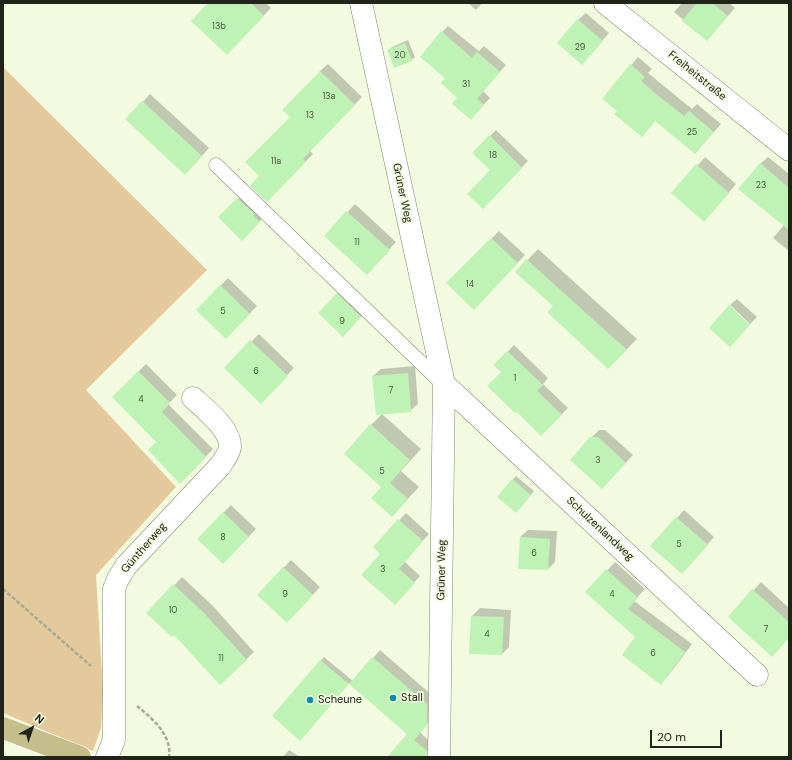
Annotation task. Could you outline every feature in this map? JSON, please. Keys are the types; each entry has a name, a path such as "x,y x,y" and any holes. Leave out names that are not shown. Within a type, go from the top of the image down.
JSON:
{"main road":[{"path":"3,728 80,757"}],"street":[{"name":"Grüner Weg","path":"361,3 444,384 439,757"},
{"name":"Freiheitstraße","path":"605,3 789,150"},
{"name":"Schulzenlandweg","path":"444,384 757,675"},
{"name":"Güntherweg","path":"107,757 114,740 114,589 126,566 220,466 230,448 229,438 219,422 194,398"}],"lane":[{"path":"216,165 444,384"}],"shaded area":[{"path":"3,67 207,270 86,390 176,487 96,575 103,691 101,728 93,751 3,713"}],"building":[{"path":"208,3 251,3 264,16 227,55 191,21"},
{"path":"697,3 712,3 728,16 707,41 682,21"},
{"path":"577,19 603,41 582,65 557,43"},
{"path":"441,31 472,58 477,52 500,72 477,99 484,105 471,120 452,104 457,98 441,83 445,78 420,57"},
{"path":"405,43 412,61 394,68 387,50"},
{"path":"630,64 645,77 641,81 656,94 684,116 689,111 714,132 695,154 655,121 642,137 614,114 617,111 602,99"},
{"path":"320,71 355,105 303,159 306,162 267,202 250,186 259,176 245,162 290,117 282,110"},
{"path":"142,101 202,156 185,175 125,119"},
{"path":"489,135 522,168 483,209 467,194 490,170 472,153"},
{"path":"760,163 789,188 789,230 738,189"},
{"path":"696,164 729,193 704,222 671,193"},
{"path":"237,198 255,214 253,216 260,222 242,241 218,217"},
{"path":"346,211 390,250 367,275 324,236"},
{"path":"491,238 518,263 474,310 446,283"},
{"path":"526,259 627,350 608,369 547,312 553,306 515,272"},
{"path":"220,285 250,314 226,339 196,310"},
{"path":"337,293 361,317 343,337 318,313"},
{"path":"729,305 750,325 730,347 709,328"},
{"path":"250,340 288,376 261,404 224,368"},
{"path":"507,351 543,385 537,391 562,415 541,436 517,412 515,413 487,386 501,372 493,365"},
{"path":"138,371 170,403 162,412 206,457 180,484 148,450 156,442 112,397"},
{"path":"408,373 411,412 376,415 372,376"},
{"path":"370,424 410,460 390,483 408,499 392,517 371,498 381,487 344,454"},
{"path":"590,437 598,437 626,463 602,489 570,460"},
{"path":"512,479 531,495 516,513 497,497"},
{"path":"223,512 249,537 223,564 197,539"},
{"path":"676,517 708,545 682,574 650,546"},
{"path":"398,519 423,541 399,569 415,583 395,605 361,575 380,554 373,547"},
{"path":"520,537 550,539 548,570 518,569"},
{"path":"283,567 313,595 287,623 257,595"},
{"path":"606,569 638,598 628,609 685,652 661,685 622,655 635,637 585,592"},
{"path":"173,584 204,613 247,660 220,685 174,635 172,637 146,613"},
{"path":"752,589 789,622 789,638 772,657 728,617"},
{"path":"471,616 504,617 502,655 469,654"},
{"name":"Stall","path":"372,657 427,704 427,725 414,740 427,751 427,757 387,757 407,734 349,684"},
{"name":"Scheune","path":"320,660 349,684 300,741 272,716"}],"place":[{"name":"Stall","path":"393,698"},
{"name":"Scheune","path":"310,700"}]}
